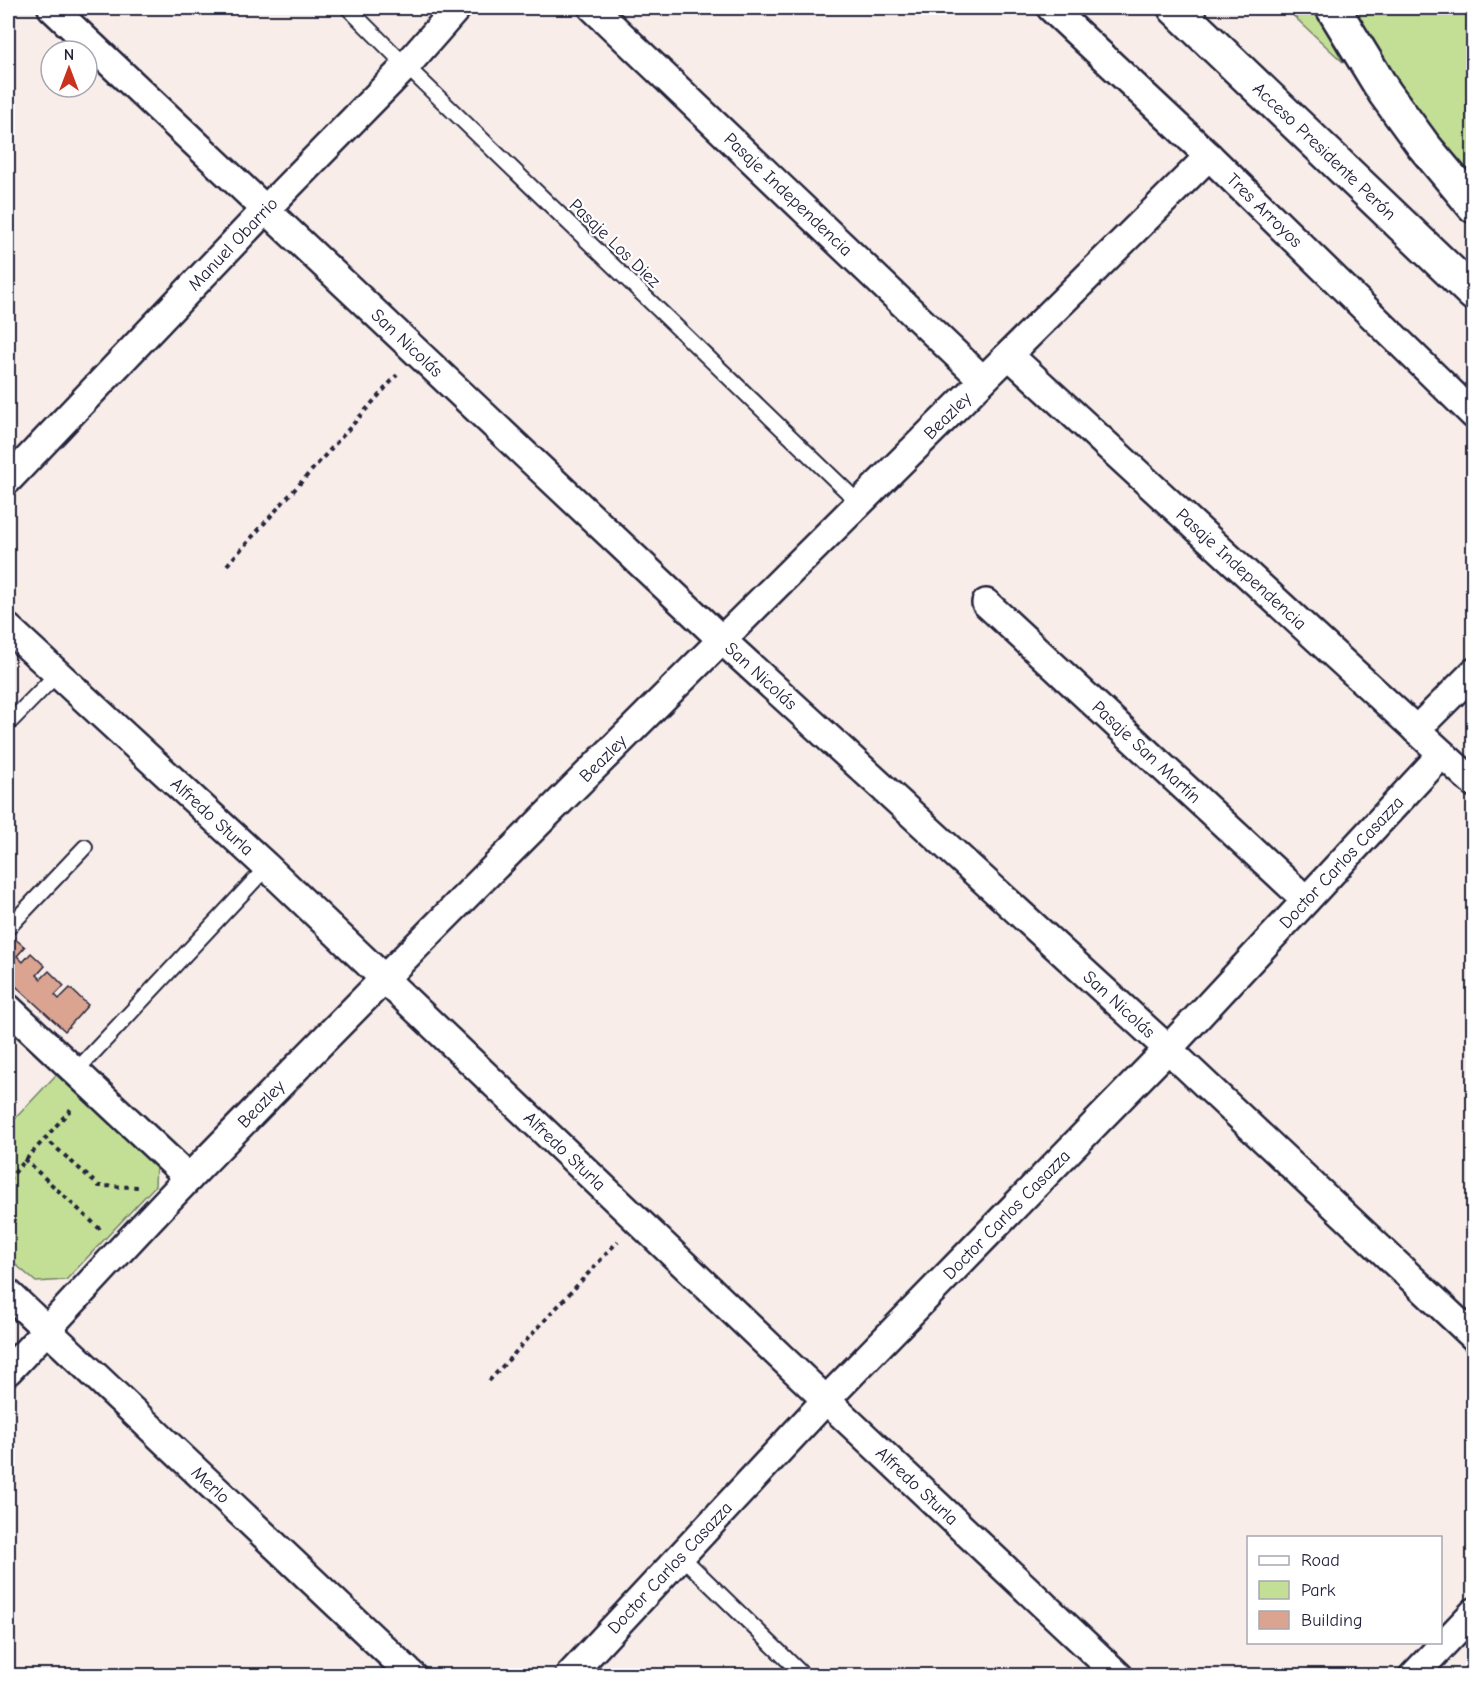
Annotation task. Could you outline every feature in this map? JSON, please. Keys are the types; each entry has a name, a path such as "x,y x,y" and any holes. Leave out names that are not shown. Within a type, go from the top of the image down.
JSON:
{"highway":[{"name":"Acceso Presidente Perón","path":"1175,8 1473,294"},
{"path":"1333,8 1385,93 1423,145 1473,206"}],"street":[{"name":"San Nicolás","path":"52,8 723,640 1168,1049 1473,1337"},
{"name":"Manuel Obarrio","path":"8,480 266,209 406,66 457,8"},
{"name":"Pasaje Independencia","path":"593,8 983,380"},
{"name":"Tres Arroyos","path":"1051,8 1209,156 1473,416"},
{"name":"Beazley","path":"8,1371 184,1182 859,503 1209,156"},
{"name":"Pasaje Independencia","path":"1009,355 1473,783"},
{"name":"Pasaje San Martín","path":"986,603 1306,900"},
{"name":"Alfredo Sturla","path":"8,628 267,867 637,1221 1119,1676"},
{"path":"1416,730 1473,672"},
{"name":"Doctor Carlos Casazza","path":"569,1676 826,1400 1168,1049 1442,754"},
{"path":"8,1008 83,1079 184,1182"},
{"name":"Merlo","path":"8,1293 413,1676"},
{"path":"1413,1676 1473,1612"}],"lane":[{"name":"Pasaje Los Diez","path":"348,8 859,503"},
{"path":"8,724 57,674"},
{"path":"8,928 85,847"},
{"path":"83,1079 267,867"},
{"path":"681,1556 804,1676"}],"path":[{"path":"227,566 418,352"},
{"path":"8,1180 45,1137 83,1079"},
{"path":"45,1137 99,1186 184,1182"},
{"path":"24,1159 122,1249"},
{"path":"489,1381 637,1221"}],"green space":[{"path":"1285,8 1313,8 1344,63"},
{"path":"1353,8 1473,8 1473,178 1408,96 1379,53"},
{"path":"56,1075 156,1163 155,1186 66,1280 36,1282 8,1258 8,1126"}],"building":[{"path":"9,934 25,947 17,956 23,962 31,953 45,966 37,975 41,979 49,971 64,986 55,995 59,999 70,988 88,1005 65,1031 8,979"}]}
